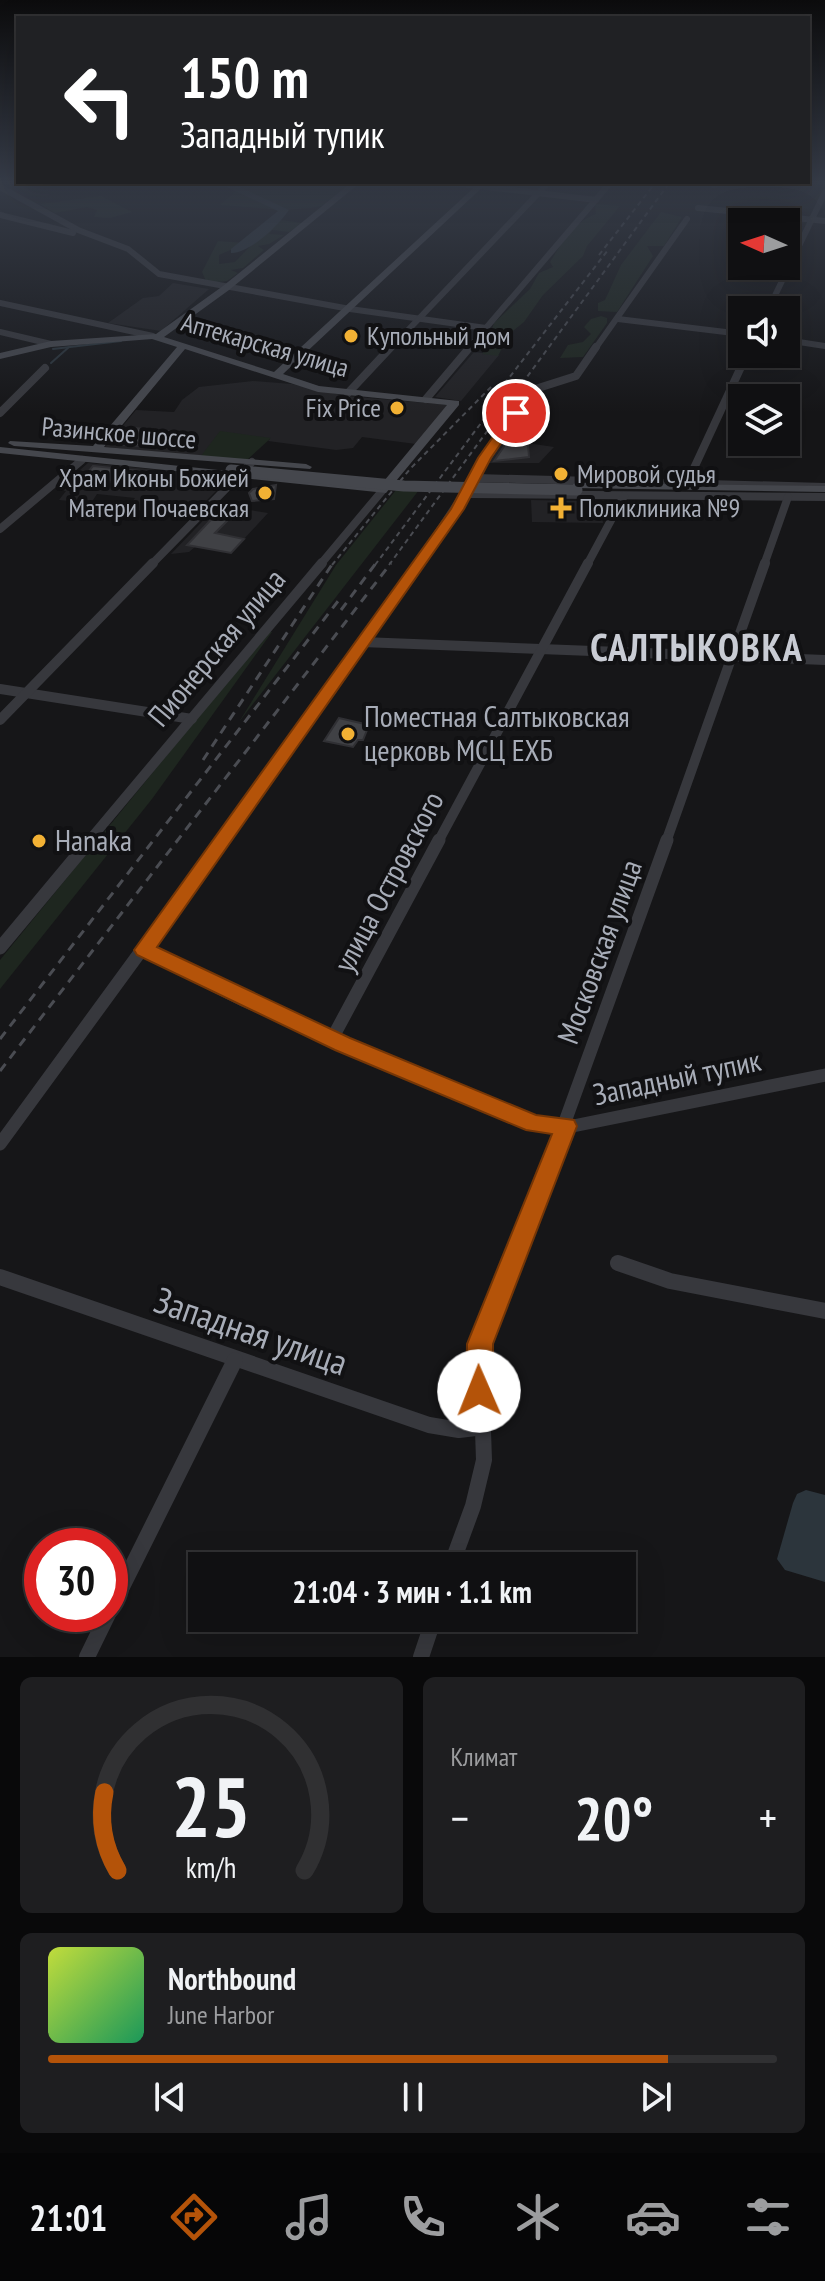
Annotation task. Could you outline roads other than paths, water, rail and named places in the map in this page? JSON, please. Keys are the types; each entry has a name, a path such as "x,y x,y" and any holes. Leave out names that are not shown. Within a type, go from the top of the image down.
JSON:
{"street":[{"path":"140,258 159,274 226,288 486,328"},
{"path":"0,303 125,334 156,336 226,288 263,258"},
{"path":"277,374 401,258"},
{"path":"348,393 477,258"},
{"path":"426,399 546,258"},
{"path":"0,1144 144,950 467,494 485,458 532,390 572,379 660,258"},
{"path":"775,296 792,258"},
{"path":"618,319 728,332"},
{"path":"0,332 51,344"},
{"path":"0,356 51,344 125,334"},
{"name":"Аптекарская улица","path":"156,336 318,389 426,399"},
{"path":"800,342 825,346"},
{"path":"97,448 184,344"},
{"path":"0,413 45,368"},
{"path":"688,481 740,368"},
{"name":"Пионерская улица","path":"0,948 455,403 426,399"},
{"path":"0,447 97,448 306,467 291,481"},
{"path":"0,447 82,460 404,486 825,492"},
{"name":"Разинское шоссе","path":"0,447 235,471"},
{"path":"0,529 82,460"},
{"path":"0,720 138,579 235,471 252,462"},
{"path":"235,471 325,485 386,487"},
{"path":"476,478 688,481 825,492"},
{"path":"510,478 495,487 511,495"},
{"path":"467,494 788,497 825,492"},
{"name":"улица Островского","path":"333,1037 624,496"},
{"name":"Московская улица","path":"456,1552 478,1487 485,1455 477,1373 480,1344 566,1126 788,497"},
{"path":"362,642 825,660"},
{"path":"0,689 192,719"},
{"name":"Западный тупик","path":"144,950 243,1000 534,1124 566,1126 825,1075"},
{"path":"618,1263 670,1281 825,1311"},
{"name":"Западная улица","path":"0,1277 429,1425 459,1430 484,1427"},
{"path":"128,1574 235,1360"},
{"path":"87,1657 99,1632"},
{"path":"421,1657 429,1632"}],"waterway":[{"path":"69,347 121,341"},
{"path":"51,363 69,347"},
{"path":"53,349 69,347"}],"railway":[{"path":"488,405 602,258"},
{"path":"389,565 614,258"},
{"path":"332,565 410,469 493,385"},
{"path":"375,565 499,399"},
{"path":"203,760 333,563"},
{"path":"341,610 376,563"},
{"path":"0,1071 391,563"},
{"path":"0,1039 342,596"}],"place":[{"name":"Купольный дом","path":"351,336"},
{"name":"Fix Price","path":"397,408"},
{"name":"Мировой судья","path":"561,474"},
{"name":"Храм Иконы Божией Матери Почаевская","path":"265,493"},
{"name":"Поликлиника №9","path":"561,508"},
{"name":"Поместная Салтыковская церковь МСЦ ЕХБ","path":"348,734"},
{"name":"Hanaka","path":"39,841"}],"district":[{"name":"САЛТЫКОВКА","path":"697,648"}]}
